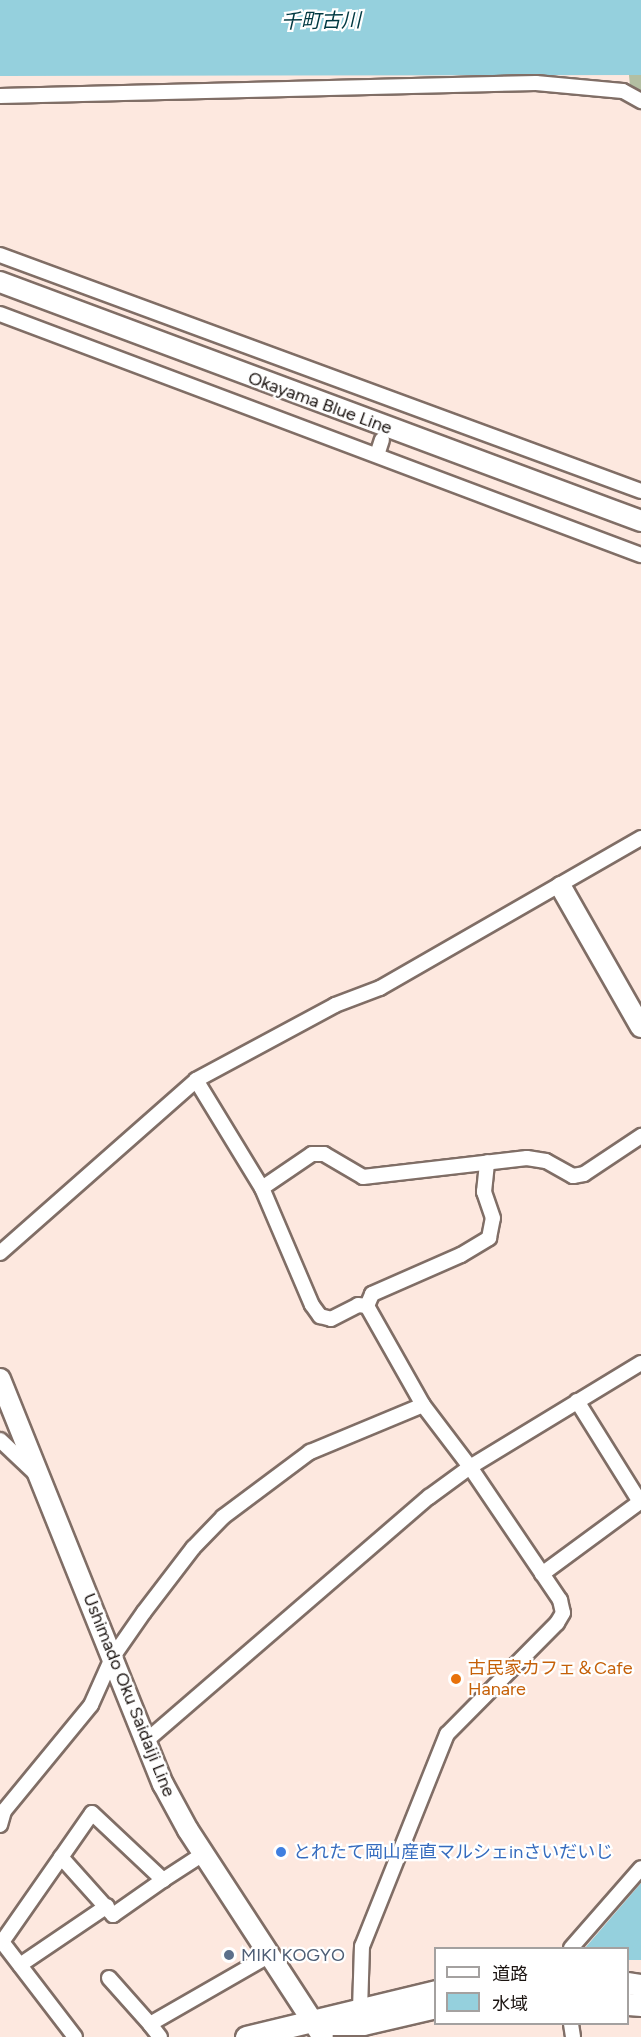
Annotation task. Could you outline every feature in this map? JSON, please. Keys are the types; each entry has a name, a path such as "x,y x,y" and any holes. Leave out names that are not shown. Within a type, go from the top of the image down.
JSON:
{"main road":[{"name":"Okayama Blue Line","path":"0,282 641,521"},
{"path":"561,887 641,1027"},
{"name":"Ushimado Oku Saidaiji Line","path":"0,1381 42,1480 163,1784 203,1854 319,2030"},
{"path":"319,2030 360,2009 434,1991"},
{"path":"246,2037 363,2024 434,2007"}],"street":[{"path":"0,96 536,83 623,91 641,101"},
{"path":"0,255 394,409 641,490"},
{"path":"0,315 641,555"},
{"path":"377,456 382,440"},
{"path":"0,1253 196,1080 335,1005 380,988 561,887 641,838"},
{"path":"196,1080 262,1188 300,1285 320,1316 331,1319 358,1305 367,1306"},
{"path":"262,1188 312,1154 324,1154 363,1177 527,1158 546,1161 573,1176 584,1174 641,1136"},
{"path":"367,1306 372,1294 461,1255 489,1238 493,1218 484,1192 487,1162"},
{"path":"360,2009 362,1946 447,1734 557,1623 563,1613 560,1600 470,1467 423,1406 367,1306"},
{"path":"146,1741 429,1497 470,1467 641,1362"},
{"path":"542,1574 641,1501 577,1401"},
{"path":"0,1825 4,1811 92,1705 112,1658 193,1548 259,1487 310,1452 423,1406"},
{"path":"0,1440 42,1480"},
{"path":"75,2037 2,1942 92,1813 164,1880"},
{"path":"61,1857 113,1915 203,1854"},
{"path":"572,1947 641,1868"},
{"path":"20,1965 107,1906"},
{"path":"150,2024 270,1955"},
{"path":"109,1977 160,2037"}],"green space":[{"path":"629,75 641,75 641,92 630,86"}],"water":[{"name":"千町古川","path":"0,0 641,0 641,75 0,76"},
{"path":"641,1883 641,1960 629,1960 629,1947 586,1947"}],"place":[{"name":"古民家カフェ＆Cafe Hanare","path":"456,1679"},
{"name":"とれたて岡山産直マルシェinさいだいじ","path":"281,1852"},
{"name":"MIKI KOGYO","path":"229,1955"}]}
